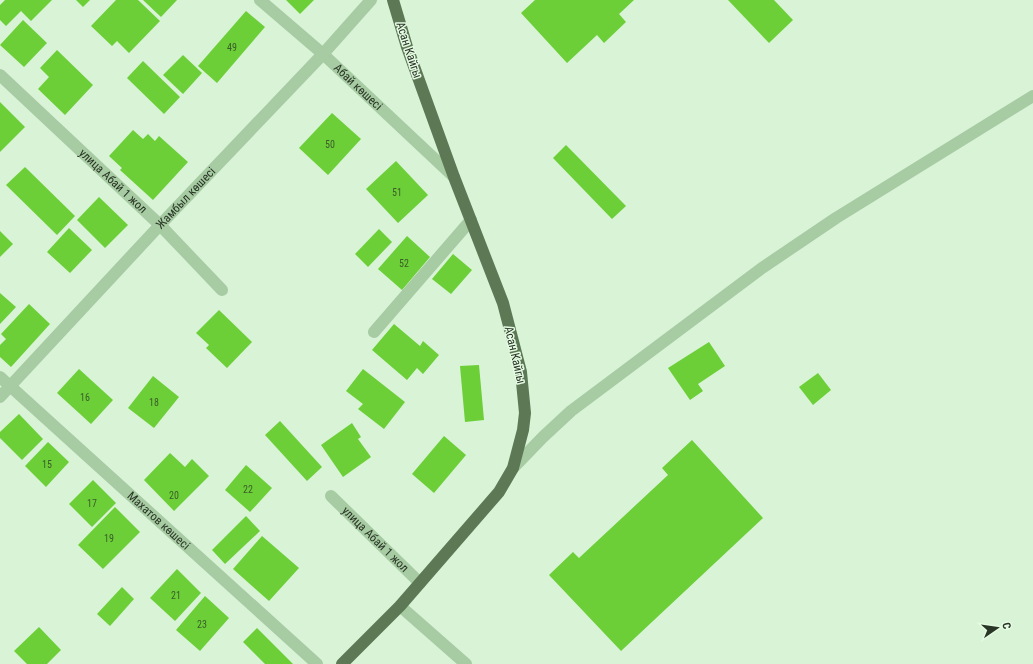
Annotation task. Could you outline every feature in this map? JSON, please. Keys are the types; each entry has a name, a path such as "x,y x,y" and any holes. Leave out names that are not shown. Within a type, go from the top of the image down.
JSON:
{"main road":[{"name":"Асан Кайгы","path":"342,664 400,606 499,492 513,468 523,430 525,413 521,372 503,303 454,177 407,47 394,0"}],"street":[{"name":"Абай көшесі","path":"260,0 323,54 454,177"},
{"name":"Жамбыл көшесі","path":"0,397 160,224 323,54 371,0"},
{"name":"улица Абай 1 жол","path":"0,75 160,224 222,290"},
{"path":"513,468 571,411 762,268 836,218 1033,96"},
{"path":"374,332 471,220"},
{"name":"Махатов көшесі","path":"0,377 317,664"},
{"name":"улица Абай 1 жол","path":"330,496 420,583"},
{"path":"400,606 466,664"}],"building":[{"path":"5,0 52,0 31,21 21,11 6,26 0,20 0,5"},
{"path":"76,0 90,0 83,7"},
{"path":"116,0 138,0 160,21 129,53 117,41 112,46 91,26"},
{"path":"143,0 177,0 161,17"},
{"path":"286,0 314,0 300,14"},
{"path":"535,0 634,0 619,14 626,22 604,43 597,35 567,63 521,13"},
{"path":"728,0 774,0 793,20 769,43"},
{"path":"246,11 265,27 217,83 198,66"},
{"path":"23,20 47,43 24,67 0,45"},
{"path":"57,50 93,85 65,115 38,89 49,77 40,68"},
{"path":"183,55 202,73 183,94 163,75"},
{"path":"143,61 180,97 164,114 127,78"},
{"path":"0,102 25,127 0,152"},
{"path":"332,113 361,139 328,175 299,148"},
{"path":"133,130 143,139 148,134 155,141 159,136 188,162 153,200 120,170 122,168 109,156"},
{"path":"566,145 626,206 612,219 553,158"},
{"path":"396,161 428,195 398,223 366,189"},
{"path":"25,167 75,216 57,235 6,185"},
{"path":"99,197 128,225 105,248 77,220"},
{"path":"69,228 92,250 70,273 47,252"},
{"path":"379,229 392,242 368,267 355,254"},
{"path":"0,231 13,244 0,257"},
{"path":"407,236 430,257 402,290 378,269"},
{"path":"453,254 472,270 451,294 432,279"},
{"path":"0,293 16,307 0,324"},
{"path":"29,304 50,324 11,367 0,357 0,345 6,339 1,334"},
{"path":"219,310 252,342 227,368 206,348 209,345 196,333"},
{"path":"394,324 420,346 423,341 439,355 423,374 417,368 407,380 372,350"},
{"path":"709,342 725,366 698,384 703,391 690,400 668,368"},
{"path":"479,365 484,420 465,422 460,366"},
{"path":"79,369 113,400 91,424 57,393"},
{"path":"363,369 405,402 384,429 358,409 363,404 346,391"},
{"path":"818,373 831,390 813,405 799,387"},
{"path":"153,376 179,397 154,428 128,408"},
{"path":"19,414 43,439 22,460 0,438 0,432"},
{"path":"280,421 322,467 307,481 265,435"},
{"path":"352,423 361,437 358,439 371,457 343,477 321,445"},
{"path":"444,436 466,455 434,493 412,474"},
{"path":"692,440 763,518 621,651 549,575 573,552 579,558 668,475 662,468"},
{"path":"48,442 69,462 46,487 25,466"},
{"path":"170,453 185,467 192,459 209,476 174,511 144,480"},
{"path":"246,465 272,488 250,512 225,490"},
{"path":"93,480 116,503 92,527 69,504"},
{"path":"115,507 140,532 103,569 78,545"},
{"path":"246,516 260,531 225,564 212,550"},
{"path":"262,536 299,568 269,601 233,569"},
{"path":"177,569 201,593 175,621 150,598"},
{"path":"122,587 134,599 110,626 97,614"},
{"path":"205,596 229,618 200,651 176,630"},
{"path":"39,627 61,650 47,664 27,664 14,651"},
{"path":"257,628 293,664 265,664 243,642"}]}
